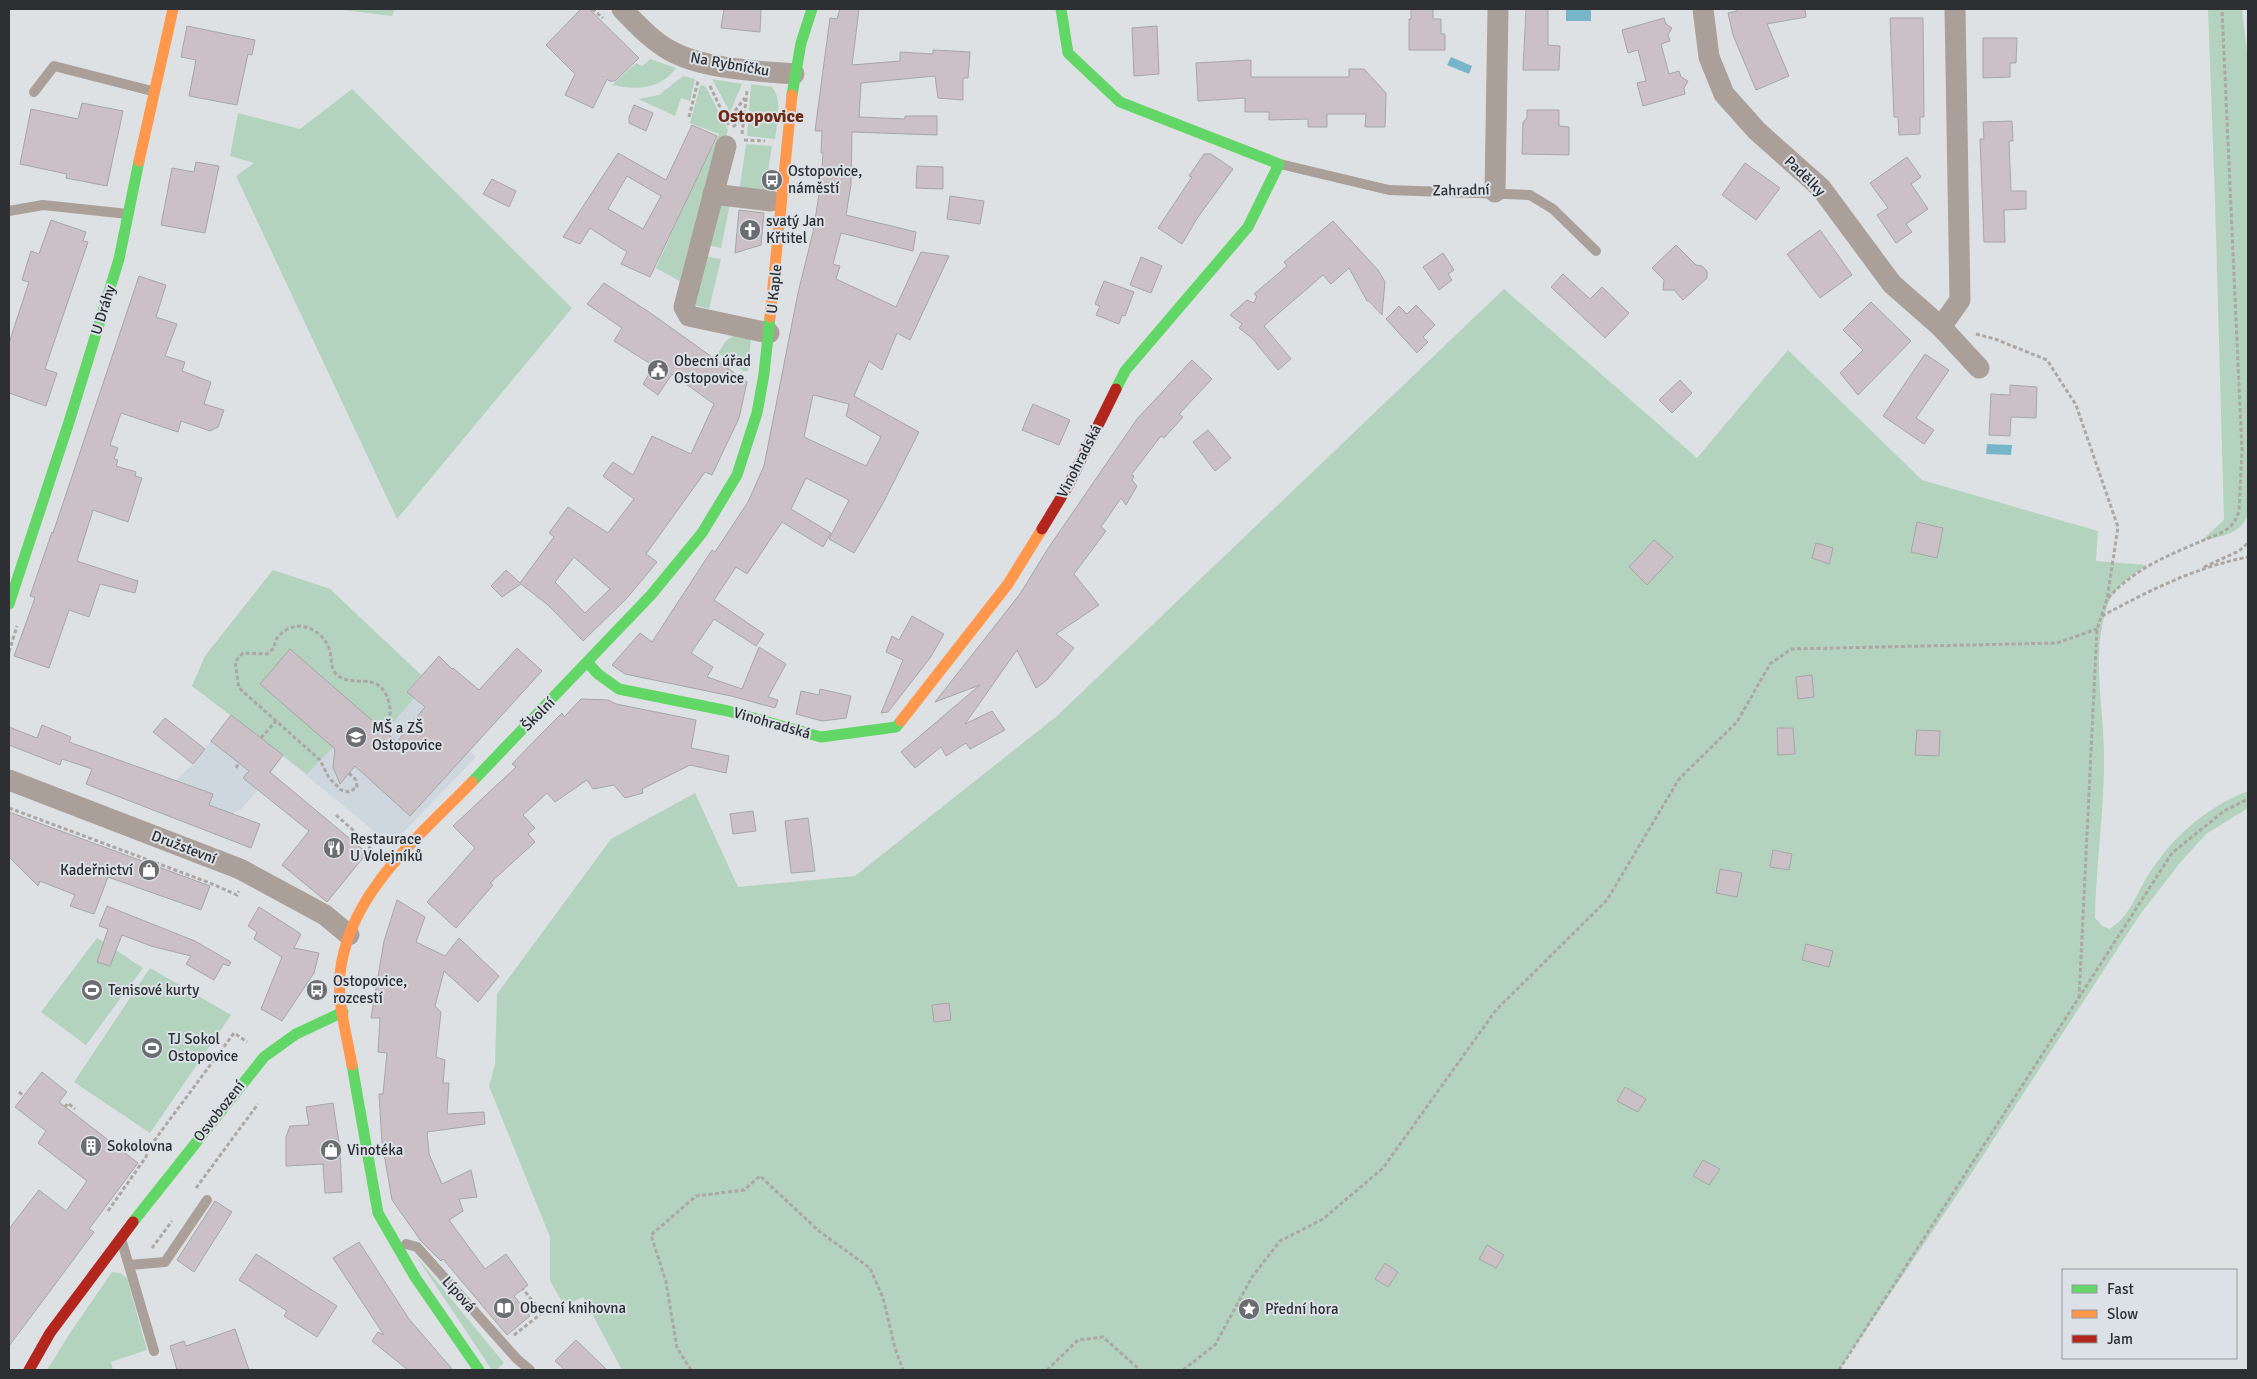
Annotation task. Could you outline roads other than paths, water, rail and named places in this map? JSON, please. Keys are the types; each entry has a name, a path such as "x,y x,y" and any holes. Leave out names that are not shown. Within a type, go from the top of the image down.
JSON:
{"street":[{"name":"U Dráhy","path":"9,604 72,413 119,258 153,92 173,9"},
{"name":"Na Rybníčku","path":"622,9 669,50 689,58 721,66 794,74"},
{"name":"U Kaple","path":"728,138 685,302 686,313 698,318 769,333 794,74 801,43 812,9"},
{"path":"1062,9 1068,53 1120,102 1279,164"},
{"name":"Zahradní","path":"1496,192 1498,9"},
{"name":"Padělky","path":"1703,9 1709,57 1724,94 1757,131 1821,188 1892,284 1941,327 1979,368"},
{"path":"1941,327 1960,300 1955,9"},
{"name":"Vinohradská","path":"588,662 598,674 619,689 728,711 821,738 896,727 1008,584 1068,486 1125,371 1248,227 1279,164"},
{"path":"713,194 770,202"},
{"name":"Školní","path":"357,1098 343,1012 340,974 348,935 367,898 404,851 588,662 682,559 702,533 737,475 757,414 769,333"},
{"name":"Družstevní","path":"9,780 240,869 325,915 348,935"},
{"name":"Osvobození","path":"29,1370 50,1333 120,1238 223,1104 258,1062 289,1038 343,1012"},
{"name":"Lípová","path":"357,1098 378,1213 400,1243 479,1370"}],"lane":[{"path":"34,92 54,66 153,92"},
{"name":"Zahradní","path":"1279,164 1389,190 1496,192"},
{"path":"1496,192 1530,194 1553,210 1596,251"},
{"path":"9,211 43,205 129,214"},
{"path":"129,1265 164,1262 207,1200"},
{"path":"120,1238 154,1351"},
{"name":"Lípová","path":"400,1243 417,1247 517,1359 530,1370"},
{"path":"513,1370 517,1359"}],"water":[{"path":"1566,9 1591,9 1591,21 1566,21"},
{"path":"1451,57 1472,66 1469,74 1447,65"},
{"path":"1987,444 2012,445 2011,455 1986,454"}],"place":[{"name":"Ostopovice, náměstí","path":"772,180"},
{"name":"svatý Jan Křtitel","path":"750,230"},
{"name":"Obecní úřad Ostopovice","path":"658,370"},
{"name":"MŠ a ZŠ Ostopovice","path":"356,737"},
{"name":"Restaurace U Volejníků","path":"334,848"},
{"name":"Kadeřnictví","path":"149,870"},
{"name":"Tenisové kurty","path":"92,990"},
{"name":"Ostopovice, rozcestí","path":"317,990"},
{"name":"TJ Sokol Ostopovice","path":"152,1048"},
{"name":"Sokolovna","path":"91,1146"},
{"name":"Vinotéka","path":"331,1150"},
{"name":"Obecní knihovna","path":"504,1308"},
{"name":"Přední hora","path":"1249,1309"}],"district":[{"name":"Ostopovice","path":"761,116"}]}
